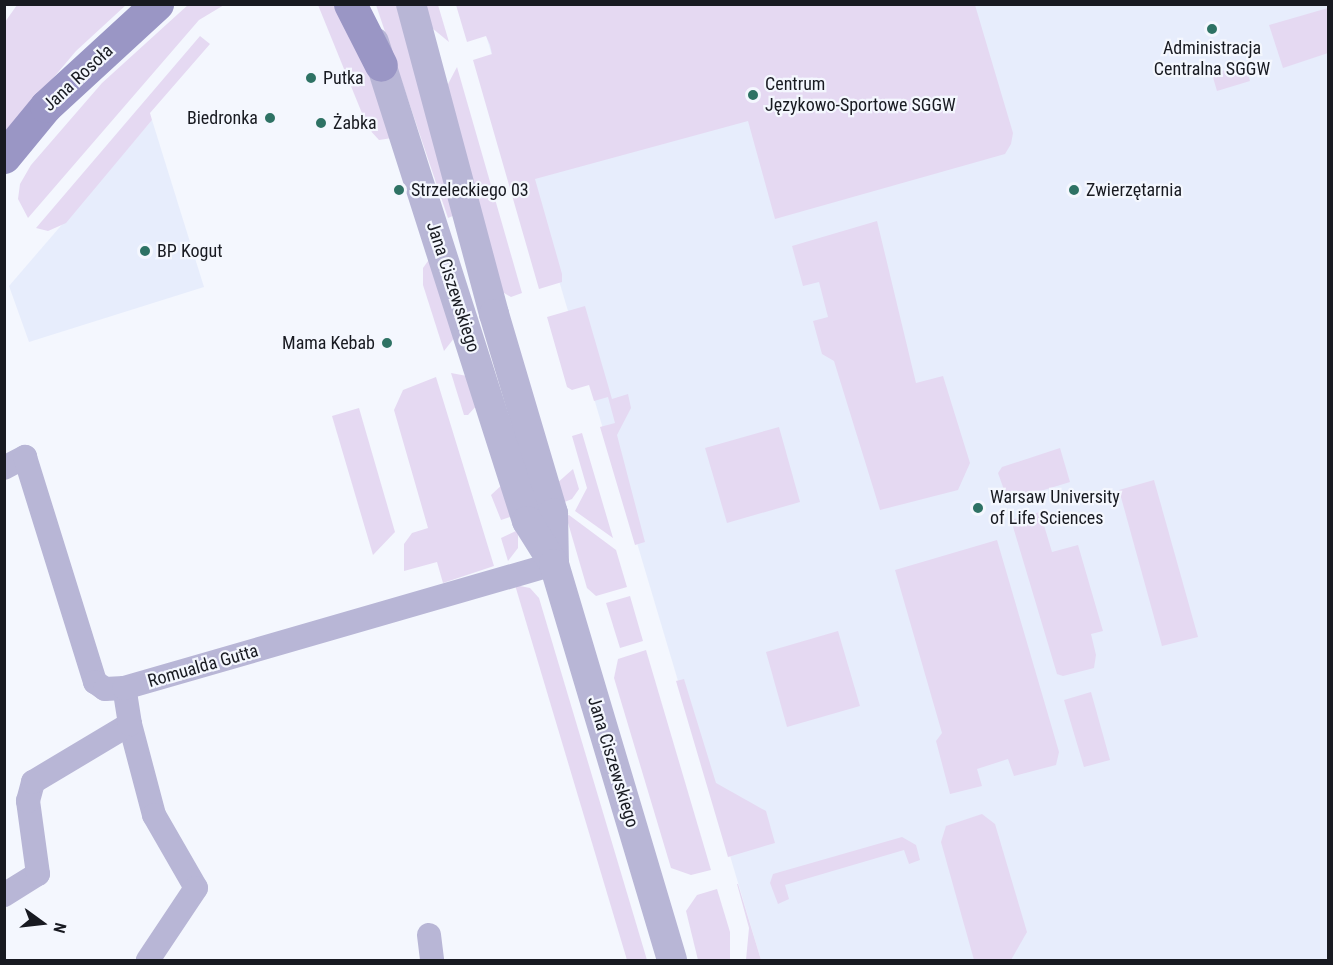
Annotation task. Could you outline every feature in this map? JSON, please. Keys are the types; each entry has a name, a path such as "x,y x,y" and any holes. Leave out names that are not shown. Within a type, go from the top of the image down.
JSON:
{"main road":[{"name":"Jana Rosoła","path":"4,158 46,106 157,4"},
{"path":"350,4 381,64"}],"street":[{"name":"Jana Ciszewskiego","path":"363,4 527,521 554,564"},
{"name":"Jana Ciszewskiego","path":"411,4 494,314 553,513 554,564 672,960"},
{"path":"4,468 25,457 95,682 105,689 124,688"},
{"name":"Romualda Gutta","path":"148,960 196,888 154,815 130,724 124,688 554,564"},
{"path":"4,895 38,874 28,801 33,782 130,724"},
{"path":"429,935 432,960"}],"shaded area":[{"path":"189,4 224,5 199,20 28,218 18,199 20,184 31,165 102,83"},
{"path":"17,5 126,5 76,51 5,135 5,22"},
{"path":"318,5 337,5 351,26 392,138 379,140 368,128"},
{"path":"376,5 397,5 455,215 448,218"},
{"path":"425,5 438,5 449,42 432,28"},
{"name":"Centrum Językowo-Sportowe SGGW","path":"456,5 975,5 1013,133 1011,144 1005,154 775,219 748,121 535,179 562,274 562,282 539,289 473,60 492,54 490,45 486,36 467,42"},
{"name":"Warsaw University of Life Sciences","path":"477,5 1328,5 1328,960 761,960"},
{"path":"1328,8 1328,53 1283,68 1269,25"},
{"path":"200,36 210,44 150,113 152,120 66,223 48,231 36,228"},
{"path":"1245,64 1250,81 1217,91 1212,74"},
{"path":"457,67 522,293 511,297 499,290 447,86"},
{"path":"152,120 204,287 29,342 9,286"},
{"path":"877,221 916,383 943,376 970,463 958,490 880,510 834,361 822,354 813,321 828,317 819,282 803,286 792,246"},
{"path":"433,254 455,337 444,351 423,285 423,268"},
{"path":"585,306 612,399 628,394 631,408 617,435 645,542 635,545 600,427 615,423 608,397 594,401 589,385 572,390 567,387 547,317"},
{"path":"451,373 467,376 479,403 468,415 464,415"},
{"path":"436,377 494,566 443,583 437,562 404,571 404,544 412,533 428,528 394,410 403,390"},
{"path":"359,408 395,532 373,555 332,416"},
{"path":"779,427 800,502 727,523 705,448"},
{"path":"582,433 613,538 575,511 587,488 572,436"},
{"path":"1060,448 1070,482 1008,501 998,473 1002,467"},
{"path":"573,469 579,489 572,499 562,503 556,484"},
{"path":"1154,480 1198,637 1162,646 1119,490"},
{"path":"504,483 513,516 501,520 491,495"},
{"path":"1040,512 1052,552 1078,545 1103,631 1091,634 1096,655 1094,668 1063,676 1057,674 1011,520"},
{"path":"569,515 616,550 627,587 596,596 587,588 566,516"},
{"path":"518,530 518,548 508,561 501,538"},
{"path":"997,540 1059,752 1056,765 1014,776 1008,759 977,769 982,786 950,794 936,741 942,733 895,570"},
{"path":"515,585 530,588 539,598 647,960 627,960"},
{"path":"630,596 643,641 620,648 606,603"},
{"path":"838,631 860,706 787,727 766,652"},
{"path":"646,650 711,870 691,875 671,868 614,678 618,659"},
{"path":"684,679 716,783 766,811 775,843 728,857 676,681"},
{"path":"1091,692 1110,760 1084,767 1064,700"},
{"path":"982,814 995,824 1027,932 1011,960 974,960 941,842 946,826"},
{"path":"902,837 916,845 920,860 909,864 904,850 785,885 789,899 778,904 770,883 773,874"},
{"path":"737,884 761,960 746,960 749,928"},
{"path":"717,889 730,932 730,960 698,960 686,911 697,895"}],"place":[{"name":"Administracja Centralna SGGW","path":"1212,29"},
{"name":"Putka","path":"311,78"},
{"name":"Centrum Językowo-Sportowe SGGW","path":"753,95"},
{"name":"Biedronka","path":"270,118"},
{"name":"Żabka","path":"321,123"},
{"name":"Strzeleckiego 03","path":"399,190"},
{"name":"Zwierzętarnia","path":"1074,190"},
{"name":"BP Kogut","path":"145,251"},
{"name":"Mama Kebab","path":"387,343"},
{"name":"Warsaw University of Life Sciences","path":"978,508"}]}
